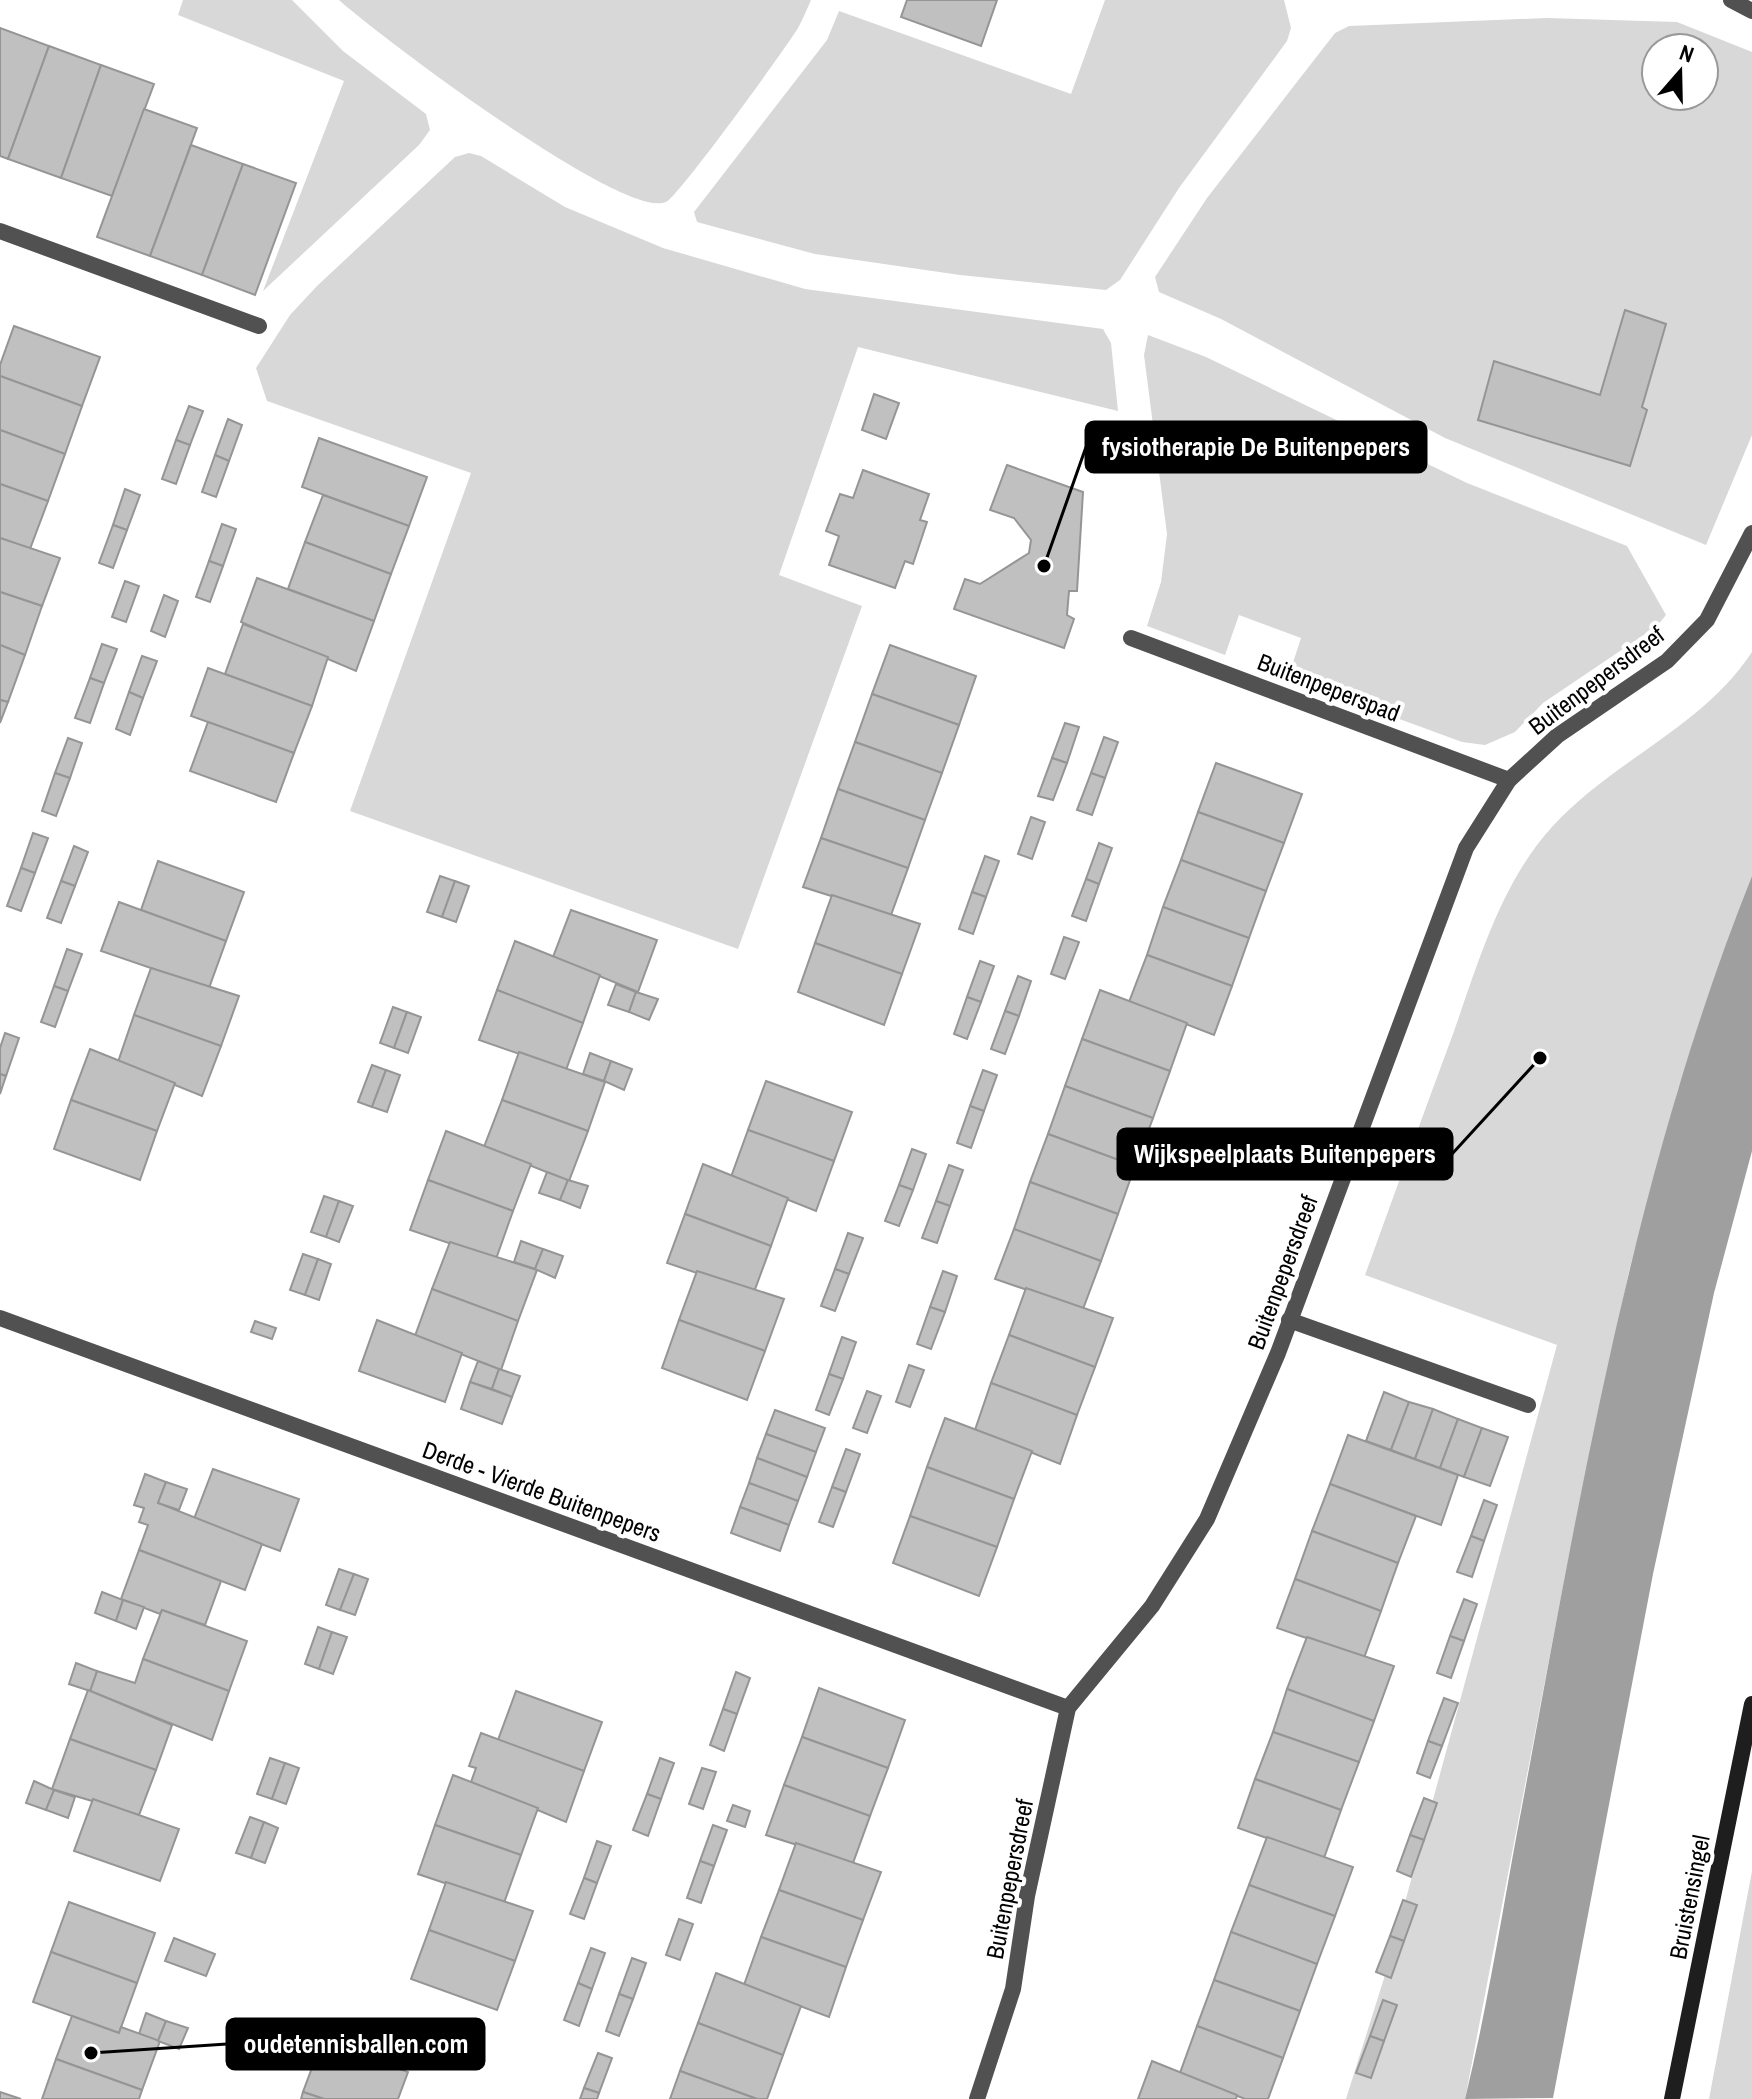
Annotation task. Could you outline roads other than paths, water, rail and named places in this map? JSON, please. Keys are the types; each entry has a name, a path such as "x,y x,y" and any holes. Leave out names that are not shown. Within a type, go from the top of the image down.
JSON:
{"main road":[{"name":"Bruistensingel","path":"1672,2099 1752,1704"}],"street":[{"path":"1731,0 1752,11"},
{"path":"0,231 259,326"},
{"name":"Buitenpepersdreef","path":"977,2099 1013,1989 1027,1896 1068,1708 1152,1606 1207,1519 1244,1438 1466,848 1509,780 1557,736 1667,661 1707,620 1752,533"},
{"name":"Buitenpeperspad","path":"1131,638 1509,780"},
{"name":"Derde - Vierde Buitenpepers","path":"0,1318 1068,1708"},
{"path":"1289,1320 1528,1405"}],"place":[{"name":"fysiotherapie De Buitenpepers","path":"1044,566"},
{"name":"Wijkspeelplaats Buitenpepers","path":"1540,1058"},
{"name":"oudetennisballen.com","path":"91,2053"}]}
